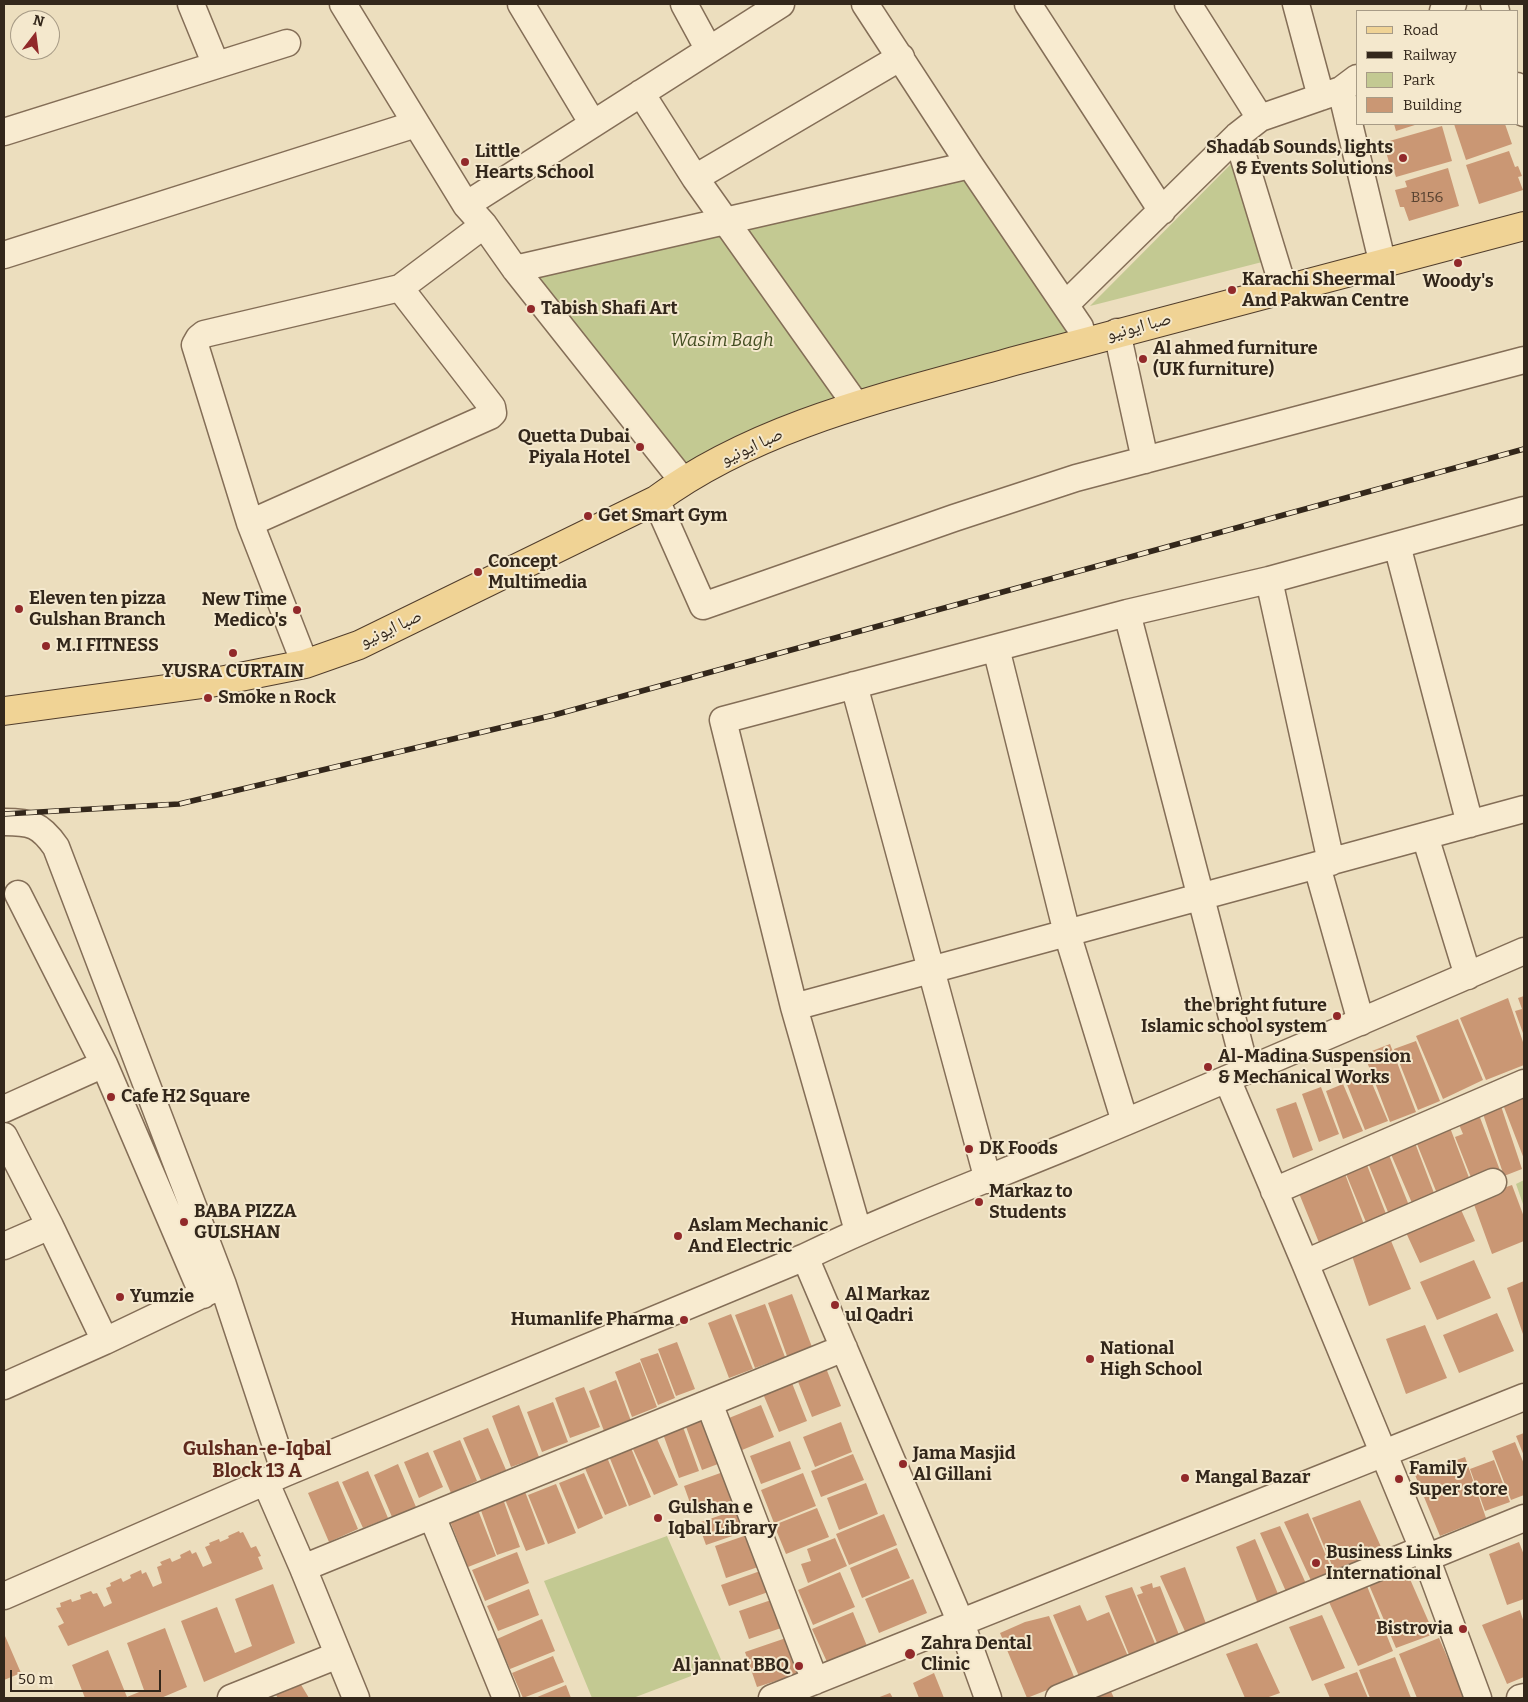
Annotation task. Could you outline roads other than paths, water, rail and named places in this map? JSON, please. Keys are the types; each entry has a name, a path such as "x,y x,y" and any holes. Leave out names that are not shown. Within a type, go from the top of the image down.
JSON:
{"main road":[{"name":"صبا ایونیو","path":"4,711 210,682 306,664 358,645 656,500 683,481 765,438 856,405 1117,332 1384,265 1524,226"}],"street":[{"path":"191,4 216,65"},
{"path":"343,4 466,204 484,225 515,269 683,481"},
{"path":"521,4 593,124"},
{"path":"684,4 708,50"},
{"path":"466,204 781,4"},
{"path":"865,4 970,165 1080,327 1084,342"},
{"path":"1028,4 1162,211"},
{"path":"1188,4 1260,118"},
{"path":"1296,4 1340,89 1384,265"},
{"path":"4,132 287,43"},
{"path":"695,178 902,58"},
{"path":"1065,305 1237,136 1260,118 1340,89"},
{"path":"1518,90 1524,113"},
{"path":"641,93 695,178 856,405"},
{"path":"4,256 416,124"},
{"path":"1237,136 1284,290"},
{"path":"515,269 970,165"},
{"path":"306,664 250,523 195,345 198,338 204,334 400,288 484,225"},
{"path":"250,523 493,413 492,407 400,288"},
{"path":"1117,332 1145,460"},
{"path":"656,500 703,606 954,518 1076,478 1524,360"},
{"path":"858,1231 794,1007 723,720 1127,613 1269,580 1524,510"},
{"path":"1397,545 1470,824"},
{"path":"1269,580 1324,864 1361,1022"},
{"path":"1127,613 1200,897 1236,1075 1274,1191 1425,1554 1478,1698"},
{"path":"996,648 1067,933 1125,1122"},
{"path":"854,685 988,1180"},
{"path":"794,1007 1524,809"},
{"path":"4,822 22,822 37,826 56,847 213,1290 276,1478 303,1568 356,1698"},
{"path":"1425,836 1468,976"},
{"path":"18,894 104,1064 213,1290"},
{"path":"4,1596 276,1478 805,1257 858,1231 988,1180 1524,951"},
{"path":"4,1109 104,1064"},
{"path":"1274,1191 1524,1083"},
{"path":"4,1136 105,1341"},
{"path":"1305,1263 1494,1182"},
{"path":"4,1246 50,1226"},
{"path":"805,1257 961,1622 988,1698"},
{"path":"4,1386 213,1290"},
{"path":"303,1568 844,1348"},
{"path":"772,1698 1524,1397"},
{"path":"708,1403 815,1681"},
{"path":"432,1516 506,1698"},
{"path":"1060,1698 1425,1554 1524,1518"},
{"path":"231,1698 338,1655"},
{"path":"1520,1698 1524,1697"}],"railway":[{"path":"4,814 179,804 554,715 1524,449"}],"place":[{"name":"Shadab Sounds, lights & Events Solutions","path":"1403,158"},
{"name":"Little Hearts School","path":"465,162"},
{"name":"Woody's","path":"1458,263"},
{"name":"Karachi Sheermal And Pakwan Centre","path":"1232,290"},
{"name":"Tabish Shafi Art","path":"531,309"},
{"name":"Al ahmed furniture (UK furniture)","path":"1143,359"},
{"name":"Quetta Dubai Piyala Hotel","path":"640,447"},
{"name":"Get Smart Gym","path":"588,516"},
{"name":"Concept Multimedia","path":"478,572"},
{"name":"Eleven ten pizza Gulshan Branch","path":"19,609"},
{"name":"New Time Medico's","path":"297,610"},
{"name":"M.I FITNESS","path":"46,646"},
{"name":"YUSRA CURTAIN","path":"233,653"},
{"name":"Smoke n Rock","path":"208,698"},
{"name":"the bright future Islamic school system","path":"1337,1016"},
{"name":"Al-Madina Suspension & Mechanical Works","path":"1208,1067"},
{"name":"Cafe H2 Square","path":"111,1097"},
{"name":"DK Foods","path":"969,1149"},
{"name":"Markaz to Students","path":"979,1202"},
{"name":"BABA PIZZA GULSHAN","path":"184,1222"},
{"name":"Aslam Mechanic And Electric","path":"678,1236"},
{"name":"Yumzie","path":"120,1297"},
{"name":"Al Markaz ul Qadri","path":"835,1305"},
{"name":"Humanlife Pharma","path":"684,1320"},
{"name":"National High School","path":"1090,1359"},
{"name":"Jama Masjid Al Gillani","path":"903,1464"},
{"name":"Mangal Bazar","path":"1185,1478"},
{"name":"Family Super store","path":"1399,1479"},
{"name":"Gulshan e Iqbal Library","path":"658,1518"},
{"name":"Business Links International","path":"1316,1563"},
{"name":"Bistrovia","path":"1463,1629"},
{"name":"Zahra Dental Clinic","path":"910,1654"},
{"name":"Al jannat BBQ","path":"799,1666"}],"district":[{"name":"Gulshan-e-Iqbal Block 13 A","path":"257,1461"}],"park label":[{"name":"Wasim Bagh","path":"722,341"}]}
